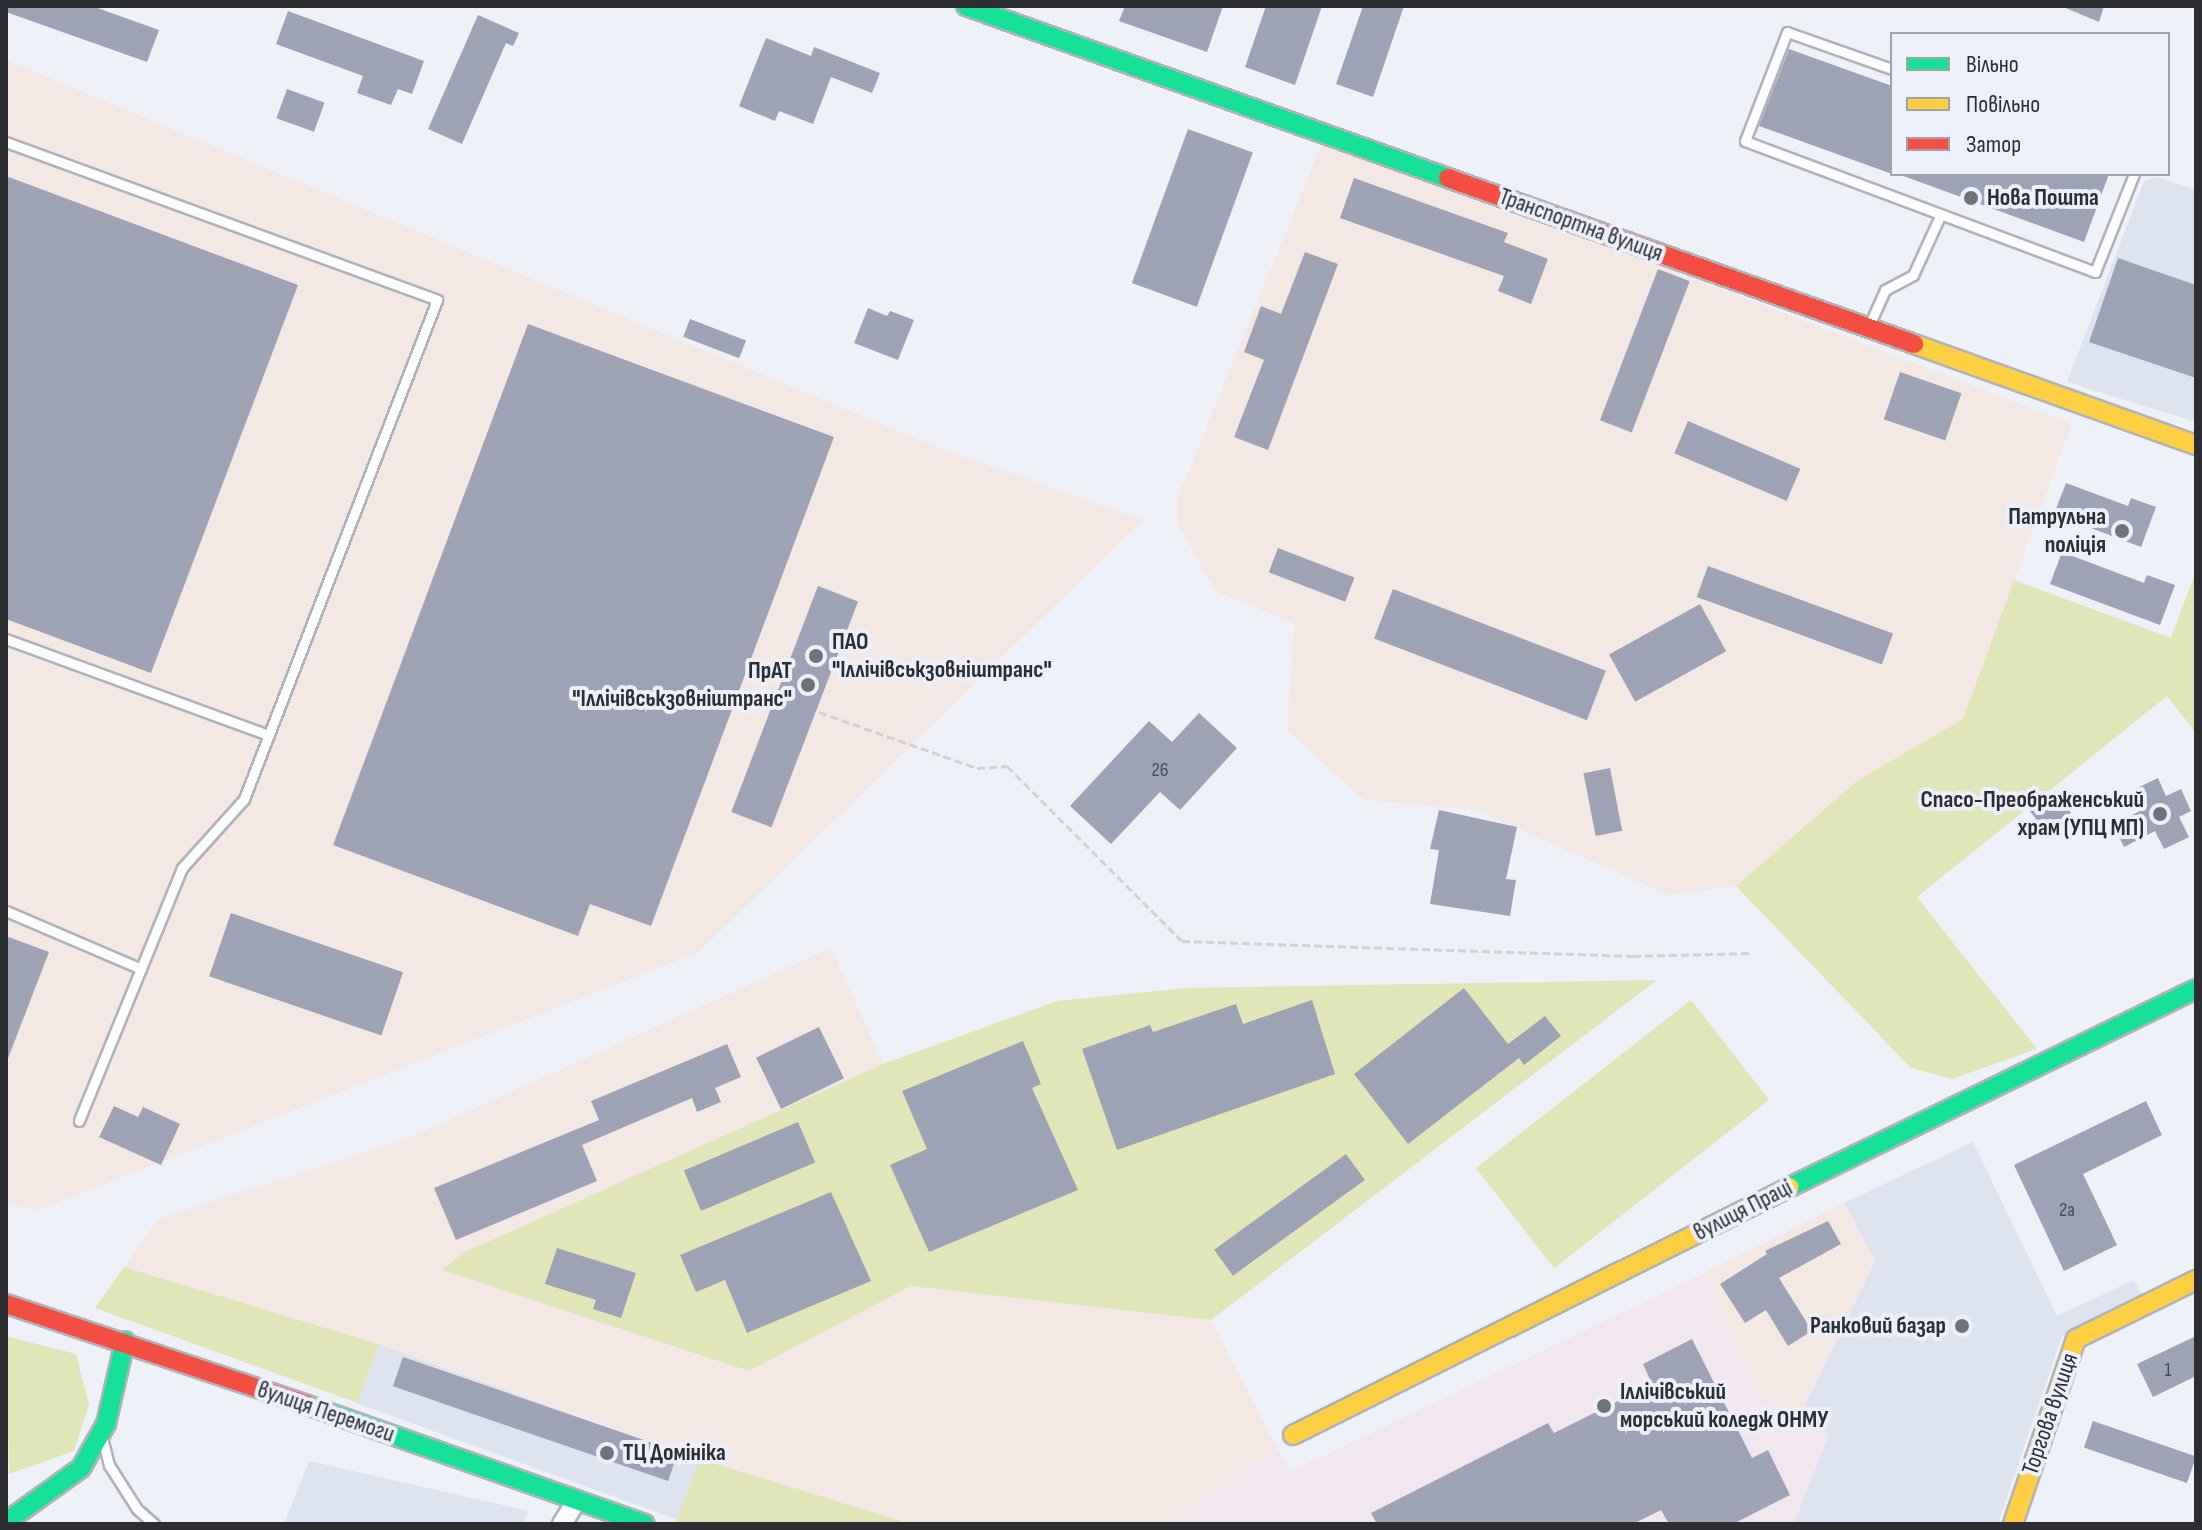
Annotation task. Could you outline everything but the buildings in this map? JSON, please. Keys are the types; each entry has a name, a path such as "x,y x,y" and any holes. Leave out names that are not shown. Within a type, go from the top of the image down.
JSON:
{"street":[{"name":"Транспортна вулиця","path":"966,6 2196,445"},
{"name":"вулиця Праці","path":"1293,1435 1933,1115 2196,989"},
{"name":"Торгова вулиця","path":"2013,1524 2076,1339 2196,1280"},
{"name":"вулиця Перемоги","path":"6,1304 125,1341 645,1524"},
{"path":"6,1522 81,1468 106,1424 125,1341"},
{"path":"562,1524 577,1500"}],"lane":[{"path":"1890,68 1787,32 1745,141 2095,272 2133,176"},
{"path":"6,142 437,300 244,799 182,868 79,1121"},
{"path":"1868,328 1885,290 1913,275 1940,216"},
{"path":"6,639 269,735"},
{"path":"6,911 141,969"},
{"path":"101,1434 109,1465 137,1509 154,1524"}],"path":[{"path":"819,712 977,768 1007,766 1182,941 1633,956 1753,953"}],"shaded area":[{"path":"6,60 934,446 1143,520 699,952 38,1210 6,1204"},
{"path":"1325,136 2072,424 1963,719 1857,781 1736,886 1669,895 1476,810 1364,800 1287,730 1294,623 1215,591 1178,524 1177,499"},
{"path":"2157,177 2196,190 2196,422 2067,382 2144,181"},
{"path":"831,948 883,1064 463,1253 443,1269 749,1371 911,1286 1211,1320 1277,1448 1169,1524 911,1524 700,1459 379,1344 124,1267 158,1219 411,1137"},
{"name":"Ранковий базар","path":"1973,1142 2057,1316 2134,1280 2142,1294 2062,1336 1998,1524 1794,1522 1829,1434 1799,1417 1875,1261 1844,1203"},
{"path":"1844,1203 1875,1261 1799,1417 1761,1396 1703,1274"},
{"name":"Іллічівський морський коледж ОНМУ","path":"1703,1274 1761,1396 1829,1434 1794,1522 1798,1524 1169,1524 1277,1448 1290,1472"},
{"path":"379,1344 699,1461 678,1520 357,1403"},
{"path":"309,1461 529,1511 522,1524 284,1524"}],"green space":[{"path":"2196,571 2196,733 2167,696 1917,897 2037,1049 1952,1079 1911,1068 1736,886 1857,781 1963,719 2014,580 2171,638"},
{"path":"1657,980 1211,1320 911,1286 749,1371 442,1270 463,1253 883,1064 1057,1001 1186,988"},
{"path":"1691,1000 1769,1100 1554,1268 1476,1168"},
{"path":"124,1267 379,1344 358,1403 95,1308"},
{"path":"6,1336 76,1354 89,1405 74,1451 9,1474"},
{"path":"700,1459 911,1524 675,1524"}],"traffic: fast":[{"path":"966,6 1448,178"},
{"path":"1790,1187 2196,989"},
{"path":"6,1522 81,1468 106,1424 125,1341"},
{"path":"307,1405 645,1524"}],"traffic: slow":[{"path":"1914,344 2196,445"},
{"path":"1293,1435 1790,1187"},
{"path":"2013,1524 2076,1339 2196,1280"}],"traffic: jam":[{"path":"1448,178 1914,344"},
{"path":"6,1304 307,1405"}],"place":[{"name":"Нова Пошта","path":"1971,198"},
{"name":"Патрульна поліція","path":"2122,531"},
{"name":"ПАО \"Іллічівськзовніштранс\"","path":"816,656"},
{"name":"ПрАТ \"Іллічівськзовніштранс\"","path":"808,685"},
{"name":"Спасо-Преображенський храм (УПЦ МП)","path":"2160,814"},
{"name":"Ранковий базар","path":"1962,1326"},
{"name":"Іллічівський морський коледж ОНМУ","path":"1604,1406"},
{"name":"ТЦ Домініка","path":"607,1453"}]}
